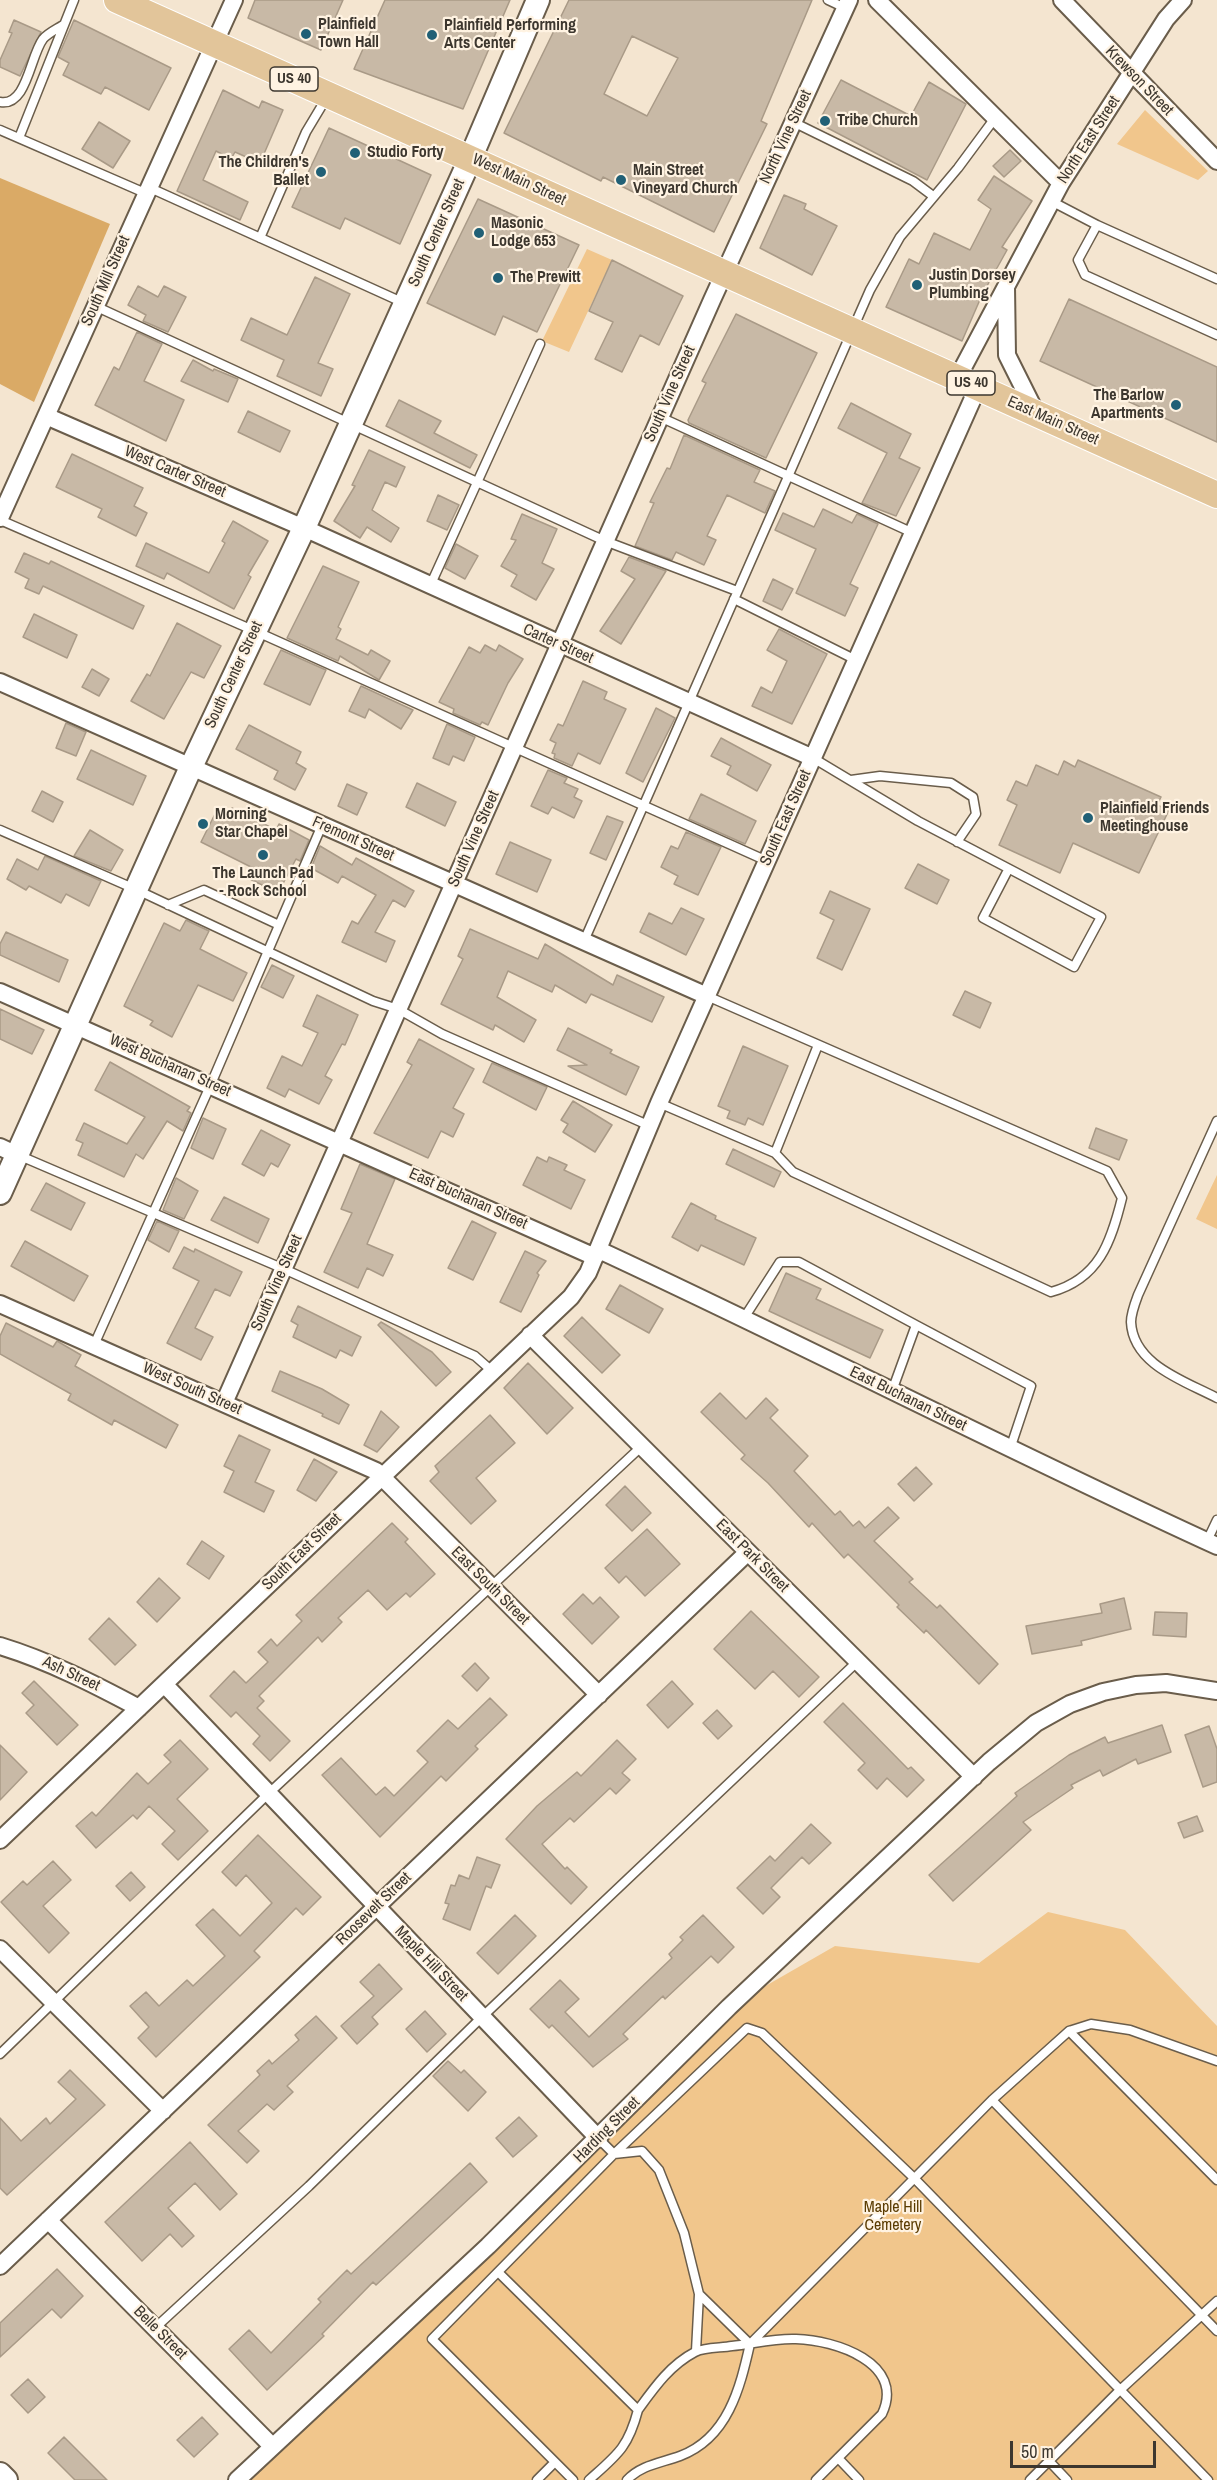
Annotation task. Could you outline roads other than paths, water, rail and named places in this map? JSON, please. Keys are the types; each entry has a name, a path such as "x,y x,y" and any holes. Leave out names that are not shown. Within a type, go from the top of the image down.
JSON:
{"main road":[{"name":"West Main Street","path":"117,0 471,157 723,274"},
{"name":"South Center Street","path":"0,1193 9,1151 76,1024 191,767 304,528 471,157 537,0"},
{"name":"East Main Street","path":"723,274 1217,495"},
{"path":"0,2474 6,2480"}],"street":[{"name":"South Mill Street","path":"0,519 234,0"},
{"path":"877,0 1061,183"},
{"name":"Krewson Street","path":"1062,0 1131,75 1217,161"},
{"name":"North East Street","path":"968,382 1006,286 1061,183 1166,20 1183,0"},
{"name":"North Vine Street","path":"723,274 847,4"},
{"name":"South Vine Street","path":"224,1403 723,274"},
{"name":"North East Street","path":"1006,286 1007,355 1036,413"},
{"name":"South East Street","path":"0,1840 571,1297 588,1273 659,1103 913,532 968,382"},
{"name":"West Carter Street","path":"46,416 304,528"},
{"name":"Carter Street","path":"304,528 813,758"},
{"name":"Fremont Street","path":"0,682 706,996"},
{"name":"West Buchanan Street","path":"0,992 340,1141"},
{"name":"East Buchanan Street","path":"340,1141 744,1318 1010,1449 1212,1544"},
{"name":"West South Street","path":"0,1304 376,1471 382,1477"},
{"name":"East Park Street","path":"530,1335 974,1777"},
{"name":"East South Street","path":"382,1477 599,1695"},
{"name":"Roosevelt Street","path":"0,2266 748,1552"},
{"name":"Ash Street","path":"0,1646 28,1654 75,1674 139,1708"},
{"name":"Harding Street","path":"237,2480 599,2139 729,2007 974,1777 1036,1723 1070,1704 1102,1692 1166,1683 1217,1691"},
{"name":"Maple Hill Street","path":"164,1684 599,2139"},
{"path":"0,1948 163,2111"},
{"name":"Belle Street","path":"48,2220 272,2446"}],"lane":[{"path":"19,138 74,0"},
{"path":"828,0 847,4"},
{"path":"0,102 15,100 21,92 44,38 64,24"},
{"path":"260,237 306,132 328,94"},
{"path":"584,942 870,290 900,237 958,168 995,117"},
{"path":"793,122 913,181 933,196"},
{"path":"0,130 260,237 405,303"},
{"path":"1051,201 1097,225 1217,279"},
{"path":"1097,225 1078,261 1085,275 1217,335"},
{"path":"95,306 605,541 735,595 856,660"},
{"path":"430,586 540,344"},
{"path":"660,417 913,532"},
{"path":"0,519 767,861"},
{"path":"813,758 957,842 1101,917 1074,967 983,918 1008,870"},
{"path":"850,780 880,776 951,783 973,797 976,814 957,842"},
{"path":"94,1346 211,1084 322,825"},
{"path":"0,830 135,889 373,1001 398,1009 442,1034 650,1126"},
{"path":"168,905 204,890 279,925"},
{"path":"659,1103 775,1153 793,1172 1051,1292 1066,1288 1088,1275 1098,1263 1118,1216 1122,1198 1107,1171 706,996"},
{"path":"775,1153 818,1045"},
{"path":"1217,1121 1137,1295 1131,1321 1135,1342 1150,1361 1163,1371 1217,1398"},
{"path":"9,1151 152,1215 284,1269 470,1354 492,1371"},
{"path":"744,1318 780,1262 799,1262 1031,1386 1010,1449"},
{"path":"892,1391 916,1325"},
{"path":"0,2054 52,2001 268,1794 642,1446"},
{"path":"1212,1544 1217,1520"},
{"path":"155,2328 309,2186 482,2017 858,1661"},
{"path":"627,2480 636,2470 683,2455 713,2435 739,2393 750,2344 992,2100 1069,2031 1091,2024 1130,2030 1217,2061"},
{"path":"573,2480 432,2339 614,2154 747,2028 762,2033 914,2178 1208,2480"},
{"path":"1069,2031 1217,2180"},
{"path":"992,2100 1217,2331"},
{"path":"599,2139 614,2154"},
{"path":"614,2154 642,2151 659,2170 684,2233 699,2294 696,2351"},
{"path":"498,2272 638,2410"},
{"path":"699,2294 750,2344"},
{"path":"1030,2480 1119,2391 1217,2301"},
{"path":"589,2480 624,2449 632,2433 638,2410 661,2377 696,2351 795,2339 834,2343 875,2368 887,2383 888,2401 882,2414 816,2480"},
{"path":"838,2458 859,2480"},
{"path":"537,2480 555,2462"},
{"path":"1049,2462 1067,2480"}],"place":[{"name":"Plainfield Town Hall","path":"306,34"},
{"name":"Plainfield Performing Arts Center","path":"432,35"},
{"name":"Tribe Church","path":"825,121"},
{"name":"Studio Forty","path":"355,153"},
{"name":"The Children's Ballet","path":"321,172"},
{"name":"Main Street Vineyard Church","path":"621,180"},
{"name":"Masonic Lodge 653","path":"479,233"},
{"name":"The Prewitt","path":"498,278"},
{"name":"Justin Dorsey Plumbing","path":"917,285"},
{"name":"The Barlow Apartments","path":"1176,405"},
{"name":"Plainfield Friends Meetinghouse","path":"1088,818"},
{"name":"Morning Star Chapel","path":"203,824"},
{"name":"The Launch Pad - Rock School","path":"263,855"}],"park label":[{"name":"Maple Hill Cemetery","path":"893,2217"}]}
